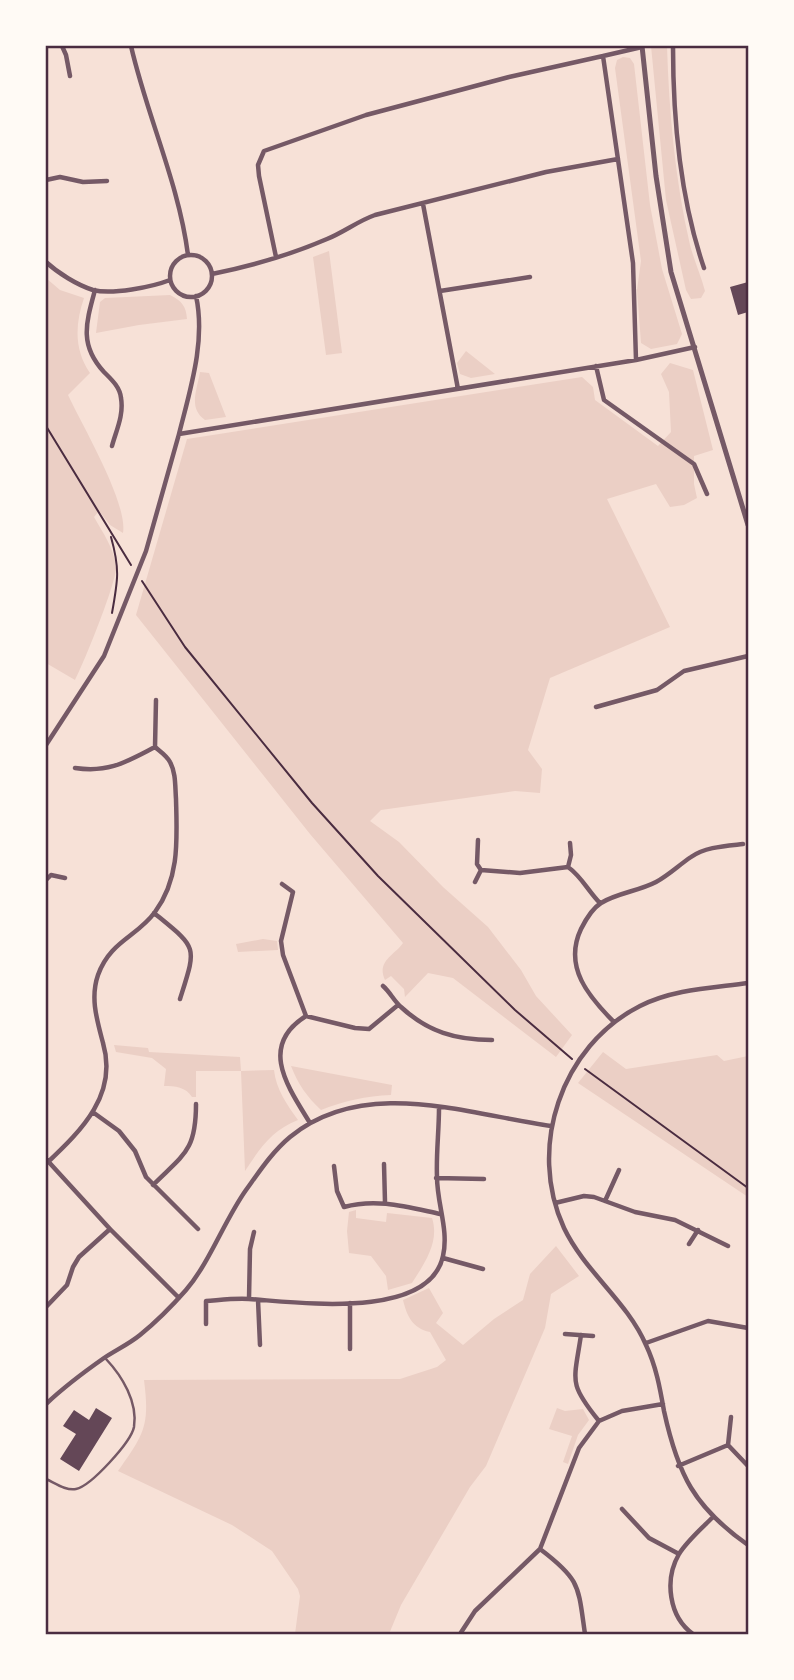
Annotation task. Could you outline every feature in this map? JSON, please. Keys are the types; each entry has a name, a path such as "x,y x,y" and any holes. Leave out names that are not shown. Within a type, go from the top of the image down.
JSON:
{"street":[{"path":"62,46 70,76"},
{"path":"131,46 139,82 184,225 188,255"},
{"path":"276,257 259,176 258,165 264,151 366,115 509,77 642,46 656,176 671,272 747,511 748,525"},
{"path":"673,46 673,81 685,196 704,268"},
{"path":"603,56 634,263 636,360"},
{"path":"212,274 259,264 333,237 363,219 546,172 618,159"},
{"path":"46,180 60,177 83,182 107,181"},
{"path":"423,204 458,389"},
{"path":"188,255 202,258 207,262 212,274 207,290 196,296 186,297 176,292 170,280 170,272 179,258 188,255"},
{"path":"46,262 67,277 95,290 135,289 170,280"},
{"path":"440,291 530,277"},
{"path":"95,290 87,328 87,344 93,360 116,384 121,397 121,415 112,446"},
{"path":"46,745 104,656 146,551 179,433 198,344 200,323 196,296"},
{"path":"179,433 636,360 695,347"},
{"path":"596,366 604,400 694,464 707,494"},
{"path":"596,707 657,690 684,671 748,656"},
{"path":"155,747 156,700"},
{"path":"75,768 101,770 118,766 155,747"},
{"path":"155,747 165,755 175,773 177,848 170,885 154,913 109,954 95,985 93,998 105,1048 105,1083 94,1113 47,1161 179,1298"},
{"path":"478,840 477,864 481,870"},
{"path":"568,867 570,843"},
{"path":"614,1023 592,1000 576,970 577,938 584,922 600,903 660,880 694,854 743,844"},
{"path":"481,870 520,873 568,867 600,903"},
{"path":"475,882 481,870"},
{"path":"46,880 51,875 65,878"},
{"path":"282,884 293,892 282,946 306,1016"},
{"path":"154,913 177,932 192,952 192,963 180,999"},
{"path":"748,983 686,990 663,996 642,1005 614,1023 591,1044 576,1062 558,1102 551,1126 549,1174 555,1203 566,1231 583,1259 625,1309 646,1343 656,1370 678,1466 695,1496 713,1517 748,1545"},
{"path":"383,986 391,992 398,1005 419,1021 442,1033 465,1040 492,1040"},
{"path":"310,1123 288,1087 280,1055 288,1031 306,1016 369,1029 398,1005"},
{"path":"46,1404 105,1358 139,1336 179,1298 199,1270 244,1193 271,1156 289,1138 310,1123 334,1112 379,1102 408,1102 551,1126"},
{"path":"153,1185 190,1148 196,1130 196,1104"},
{"path":"206,1324 206,1301 249,1299 350,1303 392,1298 414,1291 426,1283 438,1270 443,1258 445,1236 436,1178 439,1108"},
{"path":"94,1113 129,1141 146,1177 198,1229"},
{"path":"384,1164 385,1202"},
{"path":"334,1166 337,1191 344,1207 356,1203 385,1202 440,1214"},
{"path":"605,1201 619,1170"},
{"path":"436,1178 484,1179"},
{"path":"555,1203 584,1196 605,1201 635,1212 675,1220 728,1246"},
{"path":"46,1307 67,1285 79,1257 110,1229"},
{"path":"689,1244 698,1230"},
{"path":"249,1299 250,1249 254,1232"},
{"path":"443,1258 483,1269"},
{"path":"258,1300 260,1345"},
{"path":"350,1303 350,1349"},
{"path":"646,1343 708,1321 748,1328"},
{"path":"565,1334 593,1336"},
{"path":"581,1335 576,1389 599,1421"},
{"path":"460,1634 475,1611 540,1549 579,1448 599,1421 622,1411 663,1404"},
{"path":"727,1445 731,1417"},
{"path":"678,1466 727,1445"},
{"path":"727,1445 748,1466"},
{"path":"622,1509 649,1538 679,1554"},
{"path":"691,1634 676,1616 671,1589 679,1554 713,1517"},
{"path":"540,1549 570,1574 582,1606 584,1634"}],"lane":[{"path":"46,1479 68,1489 79,1489 111,1462 134,1429 134,1406 119,1374 105,1358"}],"path":[{"path":"46,426 131,565"},
{"path":"110,532 119,578 112,617"},
{"path":"143,583 185,647 312,803 370,867 515,1010 576,1062 748,1188"}],"shaded area":[{"path":"651,46 667,46 677,171 690,245 705,291 701,298 691,299 686,290 666,200"},
{"path":"630,58 634,64 650,205 662,269 682,334 677,344 651,349 641,343 637,290 641,261 615,68 617,60"},
{"path":"329,251 342,353 326,355 313,257"},
{"path":"46,278 60,290 84,298 78,337 81,355 90,373 68,395 111,484 123,520 123,533 110,525 99,511 94,517 111,547 116,567 106,604 75,680 46,663"},
{"path":"170,295 183,304 187,319 96,333 100,302 105,298"},
{"path":"466,351 495,374 471,378 460,374 457,363"},
{"path":"670,363 693,370 713,450 694,456 697,498 684,505 670,507 656,484 607,499 670,627 550,678 528,750 542,769 540,793 515,791 381,810 370,821 399,842 443,887 488,927 521,970 536,996 572,1035 556,1057 453,978 428,973 405,997 404,989 391,976 385,980 385,963 403,943 310,834 136,615 187,439 582,377 593,387 595,400 658,446 671,432 669,392 661,374"},
{"path":"200,372 209,373 226,417 205,420 197,410 195,398"},
{"path":"263,939 277,941 278,950 238,952 236,944"},
{"path":"114,1045 148,1048 149,1052 240,1057 241,1071 196,1071 196,1097 192,1097 183,1089 164,1086 166,1069 152,1058 116,1052"},
{"path":"603,1052 626,1069 717,1055 724,1061 748,1056 748,1197 578,1083"},
{"path":"291,1066 392,1085 391,1095 373,1096 321,1110 303,1090"},
{"path":"274,1070 286,1103 298,1120 274,1134 245,1171 241,1071"},
{"path":"356,1210 356,1218 386,1222 387,1213 432,1218 432,1244 412,1283 388,1290 386,1276 371,1256 349,1253 349,1212"},
{"path":"556,1246 579,1276 551,1294 545,1328 486,1466 470,1487 401,1605 389,1634 295,1634 300,1596 272,1551 232,1525 118,1471 143,1429 146,1408 144,1380 400,1379 437,1367 446,1360 430,1332 419,1328 411,1320 403,1300 429,1288 443,1313 436,1323 463,1345 494,1319 523,1300 530,1274"},
{"path":"557,1408 565,1411 583,1409 589,1420 578,1435 568,1464 563,1462 572,1436 549,1429"}],"building":[{"path":"748,282 748,312 738,315 730,287"},
{"path":"96,1408 112,1418 79,1471 60,1459 76,1434 63,1426 74,1410 89,1420"}]}
